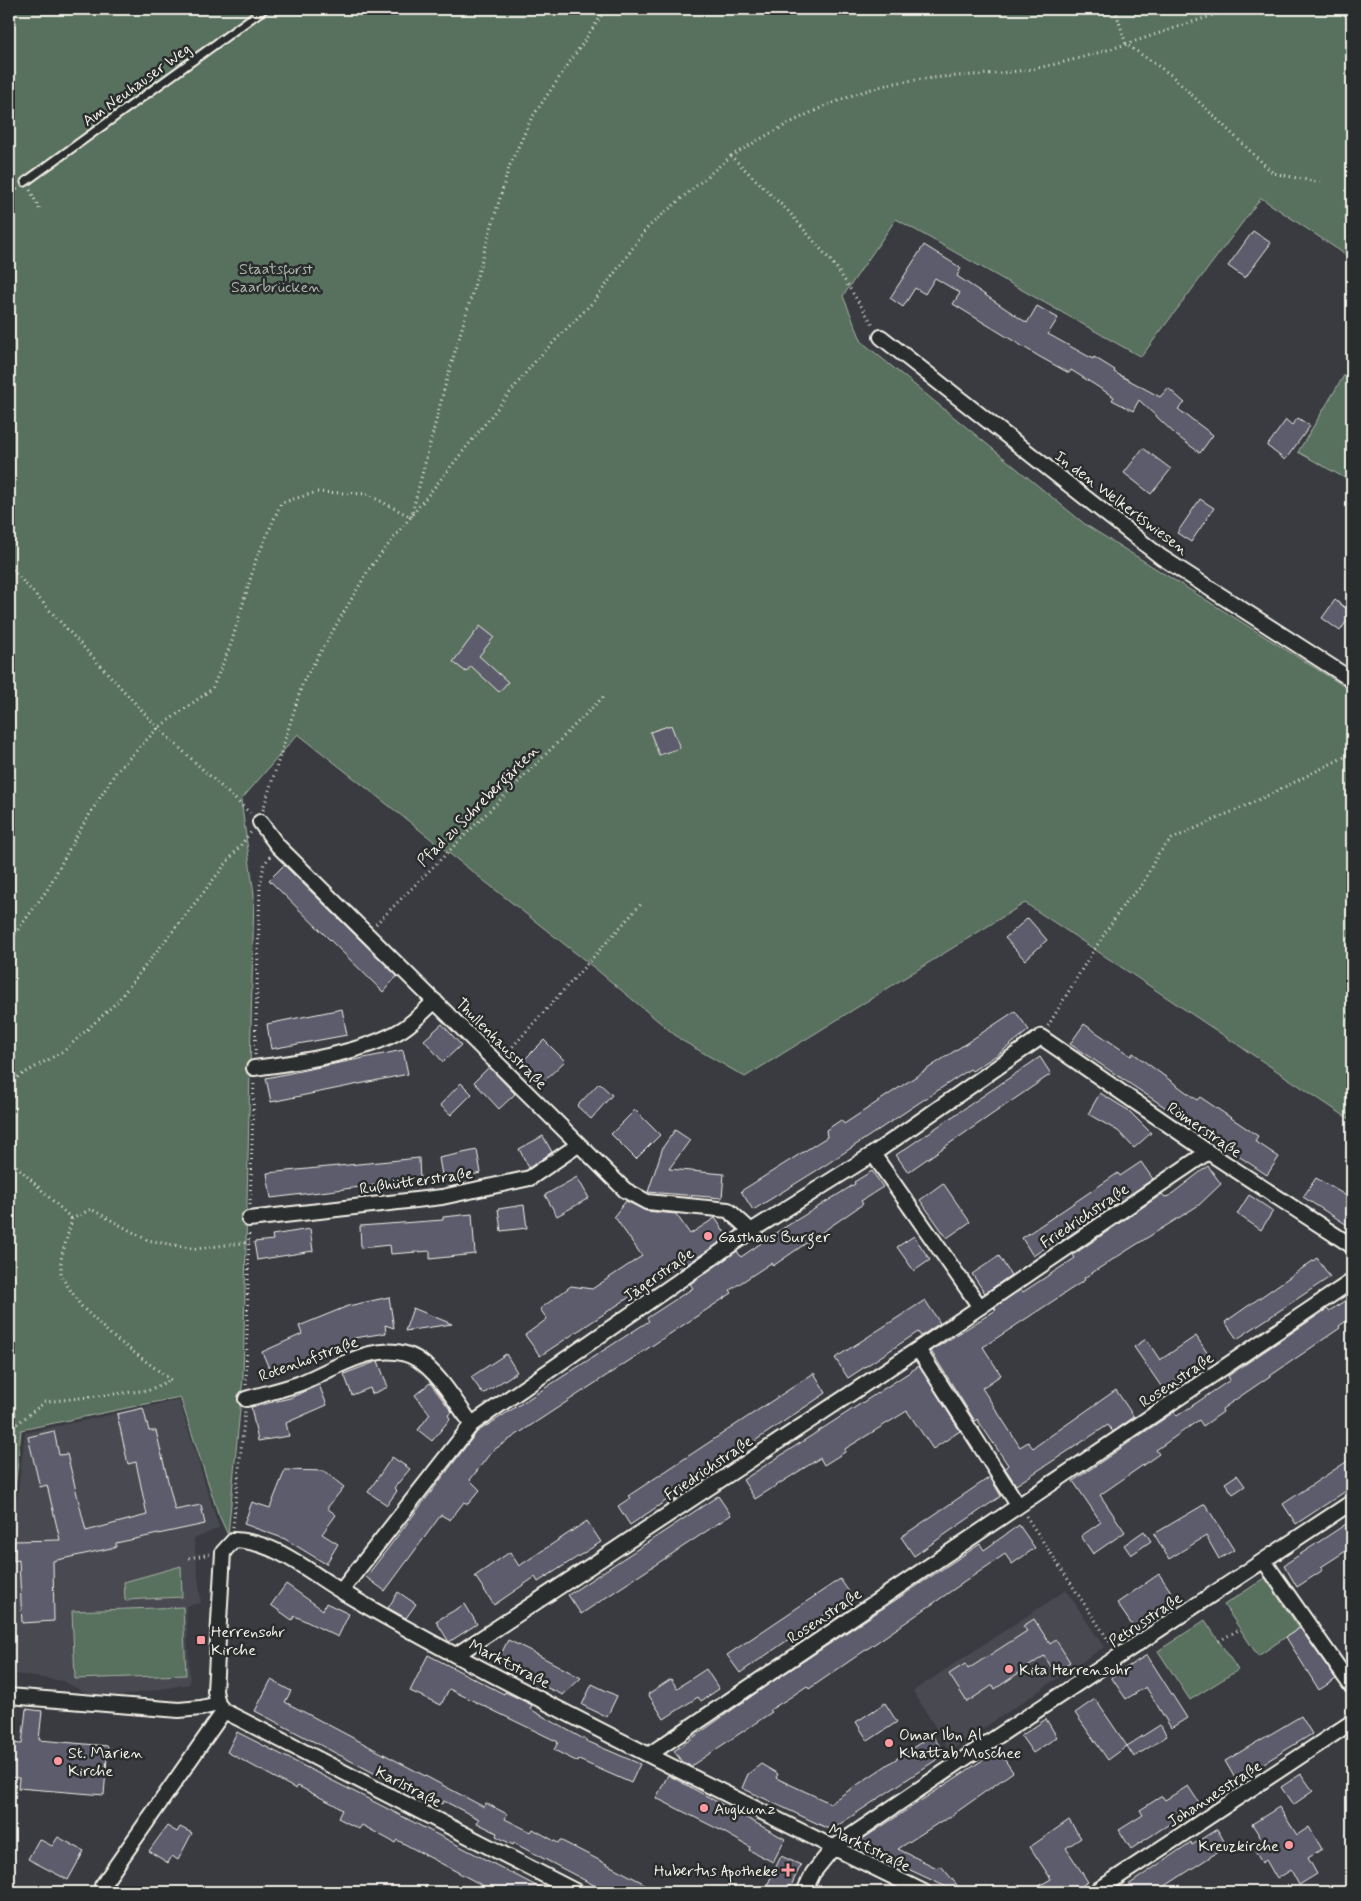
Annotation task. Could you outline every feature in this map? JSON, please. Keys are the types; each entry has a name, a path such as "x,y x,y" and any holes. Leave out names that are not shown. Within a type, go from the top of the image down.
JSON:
{"street":[{"name":"In den Welkertswiesen","path":"881,338 1162,557 1352,680"},
{"name":"Thullenhausstraße","path":"260,822 278,846 625,1190 648,1202 728,1210 752,1231"},
{"path":"254,1068 294,1063 356,1049 403,1029 435,1001"},
{"name":"Römerstraße","path":"1041,1038 1208,1152 1352,1246"},
{"name":"Jägerstraße","path":"341,1591 472,1424 752,1231 873,1154 1041,1038"},
{"name":"Rußhütterstraße","path":"249,1218 442,1197 521,1180 530,1178 578,1145"},
{"name":"Friedrichstraße","path":"456,1655 918,1349 1208,1152"},
{"path":"873,1154 980,1307"},
{"name":"Rosenstraße","path":"650,1754 1352,1281"},
{"path":"918,1349 1018,1506"},
{"name":"Rotenhofstraße","path":"246,1399 297,1384 361,1356 400,1353 416,1359 435,1374 472,1424"},
{"name":"Petrusstraße","path":"833,1848 971,1754 1352,1502"},
{"name":"Marktstraße","path":"221,1708 215,1691 223,1552 234,1540 250,1541 280,1552 341,1591 456,1655 732,1798 924,1892"},
{"path":"1264,1561 1352,1687"},
{"path":"9,1696 179,1710 221,1708"},
{"path":"102,1886 221,1708"},
{"name":"Karlstraße","path":"221,1708 577,1892"},
{"name":"Johannesstraße","path":"1095,1892 1352,1722"},
{"path":"804,1892 813,1873 833,1848"}],"lane":[{"name":"Am Neuhauser Weg","path":"25,182 264,9"}],"path":[{"path":"411,517 445,386 509,167 531,119 606,9"},
{"path":"1115,9 1126,44 1171,75 1239,143 1273,172 1321,183"},
{"path":"9,1082 64,1050 116,1003 260,822 303,682 369,569 536,360 595,300 648,227 731,156 796,118 875,88 956,75 1036,68 1126,44 1233,9"},
{"path":"731,156 789,212 836,268 881,338"},
{"path":"25,182 41,212"},
{"path":"9,942 47,890 78,833 116,772 158,728 212,689 231,644 256,560 281,503 318,492 367,494 411,517"},
{"path":"9,566 158,728 260,822"},
{"name":"Pfad zu Schrebergärten","path":"367,934 605,695"},
{"path":"1041,1038 1088,959 1126,901 1141,887 1164,845 1172,839 1271,794 1352,753"},
{"path":"233,1524 246,1399 249,1218 260,886 264,865 278,846"},
{"path":"496,1063 511,1050 642,903"},
{"path":"9,1159 72,1218"},
{"path":"9,1430 45,1402 149,1390 171,1380 112,1336 81,1306 61,1276 61,1259 72,1218 91,1209 147,1240 195,1249 250,1242"},
{"path":"1018,1506 1120,1657"},
{"path":"189,1558 198,1556"},
{"path":"1219,1642 1240,1629"}],"shaded area":[{"path":"179,1400 219,1528 194,1539 201,1603 186,1606 190,1684 121,1696 88,1694 62,1681 9,1673 9,1591 12,1541 25,1433"},
{"name":"Kita Herrensohr","path":"1066,1590 1104,1647 950,1751 913,1691"}],"green space":[{"name":"Staatsforst Saarbrücken","path":"9,9 1352,9 1352,259 1261,198 1141,357 896,219 843,296 862,342 1086,525 1352,691 1352,1121 1025,903 745,1077 681,1040 597,970 298,734 241,800 254,894 243,1378 228,1535 218,1513 180,1397 21,1430 9,1550"},
{"path":"1352,362 1352,482 1298,452"},
{"path":"181,1566 182,1597 125,1600 124,1582"},
{"path":"1265,1578 1299,1628 1258,1656 1224,1605"},
{"path":"183,1607 186,1675 75,1679 72,1611"},
{"path":"1205,1620 1238,1670 1190,1700 1158,1651"}],"building":[{"path":"1253,231 1271,243 1245,278 1228,266"},
{"path":"924,245 961,268 957,276 1027,323 1037,306 1058,318 1048,334 1093,359 1094,357 1115,370 1114,372 1160,397 1168,388 1185,403 1178,409 1213,435 1200,453 1177,436 1139,400 1133,411 1112,400 1114,397 1071,370 1069,373 1040,357 953,304 960,293 935,278 925,294 915,288 903,307 890,298"},
{"path":"1298,418 1310,426 1285,460 1267,446 1286,420 1292,425"},
{"path":"1143,448 1171,469 1151,494 1124,473"},
{"path":"1200,499 1214,508 1191,542 1177,533"},
{"path":"1335,600 1352,613 1340,631 1322,618"},
{"path":"480,626 494,637 479,656 508,682 499,692 471,666 466,672 453,662"},
{"path":"671,725 680,748 659,755 650,732"},
{"path":"284,865 397,976 383,992 269,880"},
{"path":"1028,918 1047,940 1025,960 1005,938"},
{"path":"342,1009 347,1035 271,1049 267,1024"},
{"path":"1015,1011 1029,1030 1000,1053 972,1071 970,1069 824,1166 753,1210 741,1191 827,1137 826,1130 841,1120 844,1124"},
{"path":"442,1024 461,1045 443,1062 424,1040"},
{"path":"1084,1024 1131,1056 1133,1053 1197,1100 1200,1097 1258,1136 1255,1141 1279,1157 1267,1175 1070,1044"},
{"path":"544,1040 565,1061 543,1082 523,1061"},
{"path":"403,1050 408,1074 271,1102 266,1078"},
{"path":"1040,1057 1051,1074 908,1172 896,1155"},
{"path":"489,1067 515,1094 499,1109 474,1082"},
{"path":"461,1083 472,1094 451,1115 440,1105"},
{"path":"599,1083 612,1095 591,1119 577,1106"},
{"path":"1100,1093 1128,1110 1151,1133 1134,1148 1118,1131 1088,1114"},
{"path":"635,1110 660,1135 636,1159 611,1134"},
{"path":"675,1130 690,1140 669,1169 724,1174 722,1198 648,1192 663,1147"},
{"path":"543,1136 552,1152 529,1168 519,1149"},
{"path":"477,1150 481,1173 443,1181 439,1158"},
{"path":"419,1158 420,1183 385,1184 271,1198 267,1173"},
{"path":"1141,1162 1153,1179 1063,1240 1061,1237 1033,1256 1022,1238 1118,1173 1120,1176"},
{"path":"1208,1166 1221,1184 1199,1205 1084,1278 1085,1280 983,1347 1001,1375 982,1388 1020,1447 1028,1442 1033,1448 1116,1390 1134,1417 1113,1432 1108,1425 1016,1485 1005,1468 1008,1465 977,1419 975,1421 931,1351 996,1310 994,1308 1021,1289 1023,1292 1075,1258 1073,1255 1162,1194 1165,1197 1169,1196"},
{"path":"872,1171 883,1187 861,1201 863,1204 773,1266 771,1263 730,1290 732,1293 492,1451 470,1480 480,1490 468,1504 464,1502 450,1520 441,1515 385,1591 366,1577 477,1432 649,1321 647,1318 693,1288 690,1284 737,1251 741,1257 777,1232 855,1184 854,1182"},
{"path":"577,1177 589,1198 557,1216 545,1195"},
{"path":"1316,1178 1352,1199 1352,1228 1303,1197"},
{"path":"943,1183 970,1222 947,1238 920,1200"},
{"path":"1249,1195 1273,1211 1261,1230 1237,1214"},
{"path":"626,1201 646,1211 676,1214 690,1234 715,1218 728,1237 680,1269 678,1266 657,1279 540,1356 525,1335 547,1319 540,1309 571,1286 592,1289 642,1256 614,1216"},
{"path":"524,1205 527,1228 501,1231 498,1209"},
{"path":"472,1214 475,1254 430,1259 430,1251 391,1254 390,1245 361,1248 360,1226 443,1220 443,1217"},
{"path":"310,1229 313,1251 257,1260 254,1242 273,1240 272,1235"},
{"path":"914,1236 930,1260 914,1271 897,1247"},
{"path":"999,1256 1011,1275 985,1293 972,1274"},
{"path":"1317,1258 1330,1277 1237,1339 1225,1322"},
{"path":"1352,1296 1352,1317 1339,1326 1340,1328 1222,1409 1223,1412 1203,1426 1199,1420 1156,1450 1159,1454 1100,1495 1125,1532 1093,1554 1081,1536 1101,1522 1073,1481 1174,1412 1177,1416 1230,1380 1228,1376 1327,1309 1329,1311"},
{"path":"389,1297 394,1328 385,1325 386,1333 354,1338 271,1373 262,1352 302,1334 299,1326 348,1306"},
{"path":"925,1300 940,1323 921,1336 918,1332 848,1378 835,1358"},
{"path":"413,1308 452,1324 405,1331"},
{"path":"1196,1336 1210,1357 1163,1389 1134,1347 1146,1339 1160,1360"},
{"path":"506,1354 517,1372 483,1394 471,1377"},
{"path":"378,1361 388,1387 372,1394 370,1388 352,1395 344,1374"},
{"path":"919,1366 960,1431 933,1449 907,1411 845,1449 845,1452 824,1465 820,1458 755,1499 743,1480"},
{"path":"814,1373 826,1393 630,1525 618,1506 630,1498 628,1496"},
{"path":"430,1383 452,1412 448,1415 450,1419 432,1441 418,1430 430,1414 415,1395"},
{"path":"319,1385 327,1405 286,1423 289,1436 258,1441 251,1407 290,1398"},
{"path":"143,1408 149,1431 156,1431 175,1510 201,1505 205,1524 116,1543 116,1547 53,1561 54,1621 22,1623 19,1560 14,1561 14,1541 60,1540 47,1485 40,1487 28,1437 54,1431 59,1455 67,1454 86,1531 147,1515 136,1462 128,1464 117,1414"},
{"path":"392,1457 410,1469 394,1488 397,1491 387,1505 368,1492"},
{"path":"1352,1458 1352,1487 1296,1524 1283,1504"},
{"path":"285,1470 324,1471 344,1487 327,1508 336,1515 322,1534 338,1544 326,1564 285,1539 244,1524 252,1502 270,1508"},
{"path":"1237,1475 1245,1486 1233,1494 1225,1483"},
{"path":"990,1477 1001,1496 914,1556 901,1537"},
{"path":"718,1496 731,1515 581,1614 568,1595"},
{"path":"1205,1504 1234,1550 1219,1559 1206,1536 1169,1559 1154,1534"},
{"path":"1352,1520 1352,1547 1321,1567 1323,1570 1297,1587 1284,1565"},
{"path":"587,1521 601,1542 538,1582 535,1577 494,1605 475,1576 510,1552 519,1566"},
{"path":"1019,1525 1035,1548 1012,1564 1005,1554 809,1689 807,1686 770,1710 772,1712 691,1766 682,1762 674,1751 766,1686 980,1544 984,1550"},
{"path":"1144,1531 1151,1541 1131,1555 1124,1545"},
{"path":"1159,1574 1178,1602 1136,1631 1117,1603"},
{"path":"840,1579 852,1596 740,1673 727,1655"},
{"path":"286,1584 323,1610 326,1603 349,1614 338,1637 295,1616 292,1620 271,1605"},
{"path":"398,1592 416,1604 406,1618 388,1608"},
{"path":"465,1604 477,1624 449,1642 436,1621"},
{"path":"1034,1619 1050,1644 1056,1640 1070,1662 1055,1672 1044,1656 995,1689 993,1685 967,1702 949,1674 965,1664 968,1669 1027,1631 1023,1626"},
{"path":"1300,1628 1336,1679 1319,1690 1286,1637"},
{"path":"508,1640 581,1678 563,1695 532,1681 534,1678 498,1660"},
{"path":"428,1655 504,1694 505,1692 532,1705 530,1709 589,1742 640,1764 631,1783 579,1760 578,1762 554,1750 558,1742 449,1689 441,1705 410,1691"},
{"path":"1147,1655 1187,1718 1171,1728 1146,1687 1126,1699 1111,1677"},
{"path":"706,1669 719,1689 701,1701 698,1697 664,1719 648,1694 671,1679 677,1688"},
{"path":"271,1680 291,1691 285,1702 484,1807 486,1803 507,1814 505,1819 531,1832 533,1829 558,1843 560,1840 661,1892 607,1892 514,1843 513,1845 496,1836 497,1833 477,1823 479,1819 444,1801 442,1804 394,1781 393,1783 255,1711"},
{"path":"592,1684 617,1696 607,1717 582,1705"},
{"path":"1095,1699 1127,1746 1108,1760 1075,1713"},
{"path":"885,1703 897,1722 868,1741 856,1722"},
{"name":"St. Marien Kirche","path":"26,1709 42,1711 39,1740 108,1746 104,1795 18,1788 19,1778 9,1777 9,1743 22,1744"},
{"path":"1301,1716 1312,1734 1236,1780 1225,1761"},
{"path":"1046,1719 1057,1737 1033,1753 1021,1736"},
{"path":"1160,1725 1167,1736 1134,1757 1127,1746"},
{"path":"237,1732 548,1892 495,1892 397,1840 395,1843 362,1825 359,1829 338,1818 342,1810 335,1805 298,1786 296,1789 227,1752"},
{"path":"932,1735 945,1754 831,1830 742,1788 748,1774 761,1764 778,1774 776,1778 830,1803"},
{"path":"998,1750 1013,1772 944,1821 898,1849 937,1868 941,1866 963,1892 957,1892 855,1844"},
{"path":"1301,1774 1313,1791 1293,1805 1281,1787"},
{"path":"668,1775 785,1839 773,1862 749,1850 750,1847 720,1830 656,1798"},
{"path":"1188,1786 1200,1804 1131,1849 1119,1830 1143,1815 1140,1810 1162,1796 1165,1800"},
{"name":"Kreuzkirche","path":"1279,1807 1297,1835 1309,1827 1322,1849 1308,1858 1317,1874 1299,1885 1291,1870 1277,1879 1266,1860 1262,1863 1253,1848 1263,1841 1252,1824"},
{"path":"1069,1820 1081,1838 1066,1848 1088,1882 1071,1892 1029,1892 1051,1879 1030,1847"},
{"path":"167,1826 177,1832 180,1827 192,1833 178,1860 172,1856 168,1863 149,1851"},
{"path":"1217,1829 1227,1846 1156,1892 1118,1892 1191,1842 1192,1845"},
{"path":"58,1837 84,1851 68,1880 28,1859 39,1839 52,1846"},
{"path":"781,1856 801,1865 788,1892 764,1892"}],"place":[{"name":"Gasthaus Burger","path":"708,1236"},
{"name":"Herrensohr Kirche","path":"201,1640"},
{"name":"Kita Herrensohr","path":"1009,1669"},
{"name":"Omar Ibn Al Khattab Moschee","path":"889,1743"},
{"name":"St. Marien Kirche","path":"58,1761"},
{"name":"Augkunz","path":"704,1808"},
{"name":"Kreuzkirche","path":"1289,1845"},
{"name":"Hubertus Apotheke","path":"788,1870"}]}
